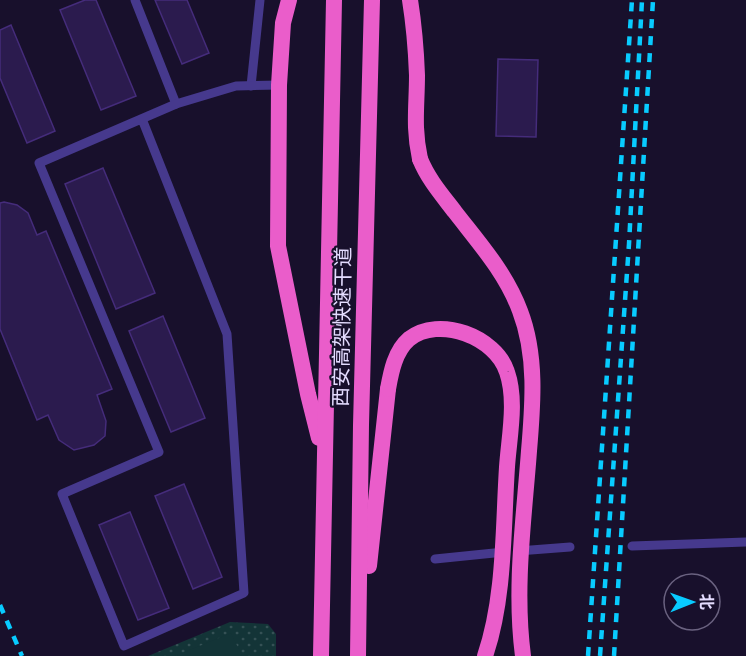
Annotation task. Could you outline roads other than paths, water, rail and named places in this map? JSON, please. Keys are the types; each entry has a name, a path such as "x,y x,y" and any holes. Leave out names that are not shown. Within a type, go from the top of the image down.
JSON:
{"highway":[{"path":"289,0 283,23 279,85 278,246 308,394 324,458"},
{"name":"西安高架快速干道","path":"321,656 334,0"},
{"name":"西安高架快速干道","path":"359,656 361,425 372,0"},
{"path":"410,0 416,43 417,76 414,123 420,159 435,186 500,270 520,310 529,340 532,379 531,424 520,575 520,627 523,656"},
{"path":"359,656 388,388 395,360 407,341 426,331 450,330 477,337 499,355 507,371 510,391 500,575 492,636 485,656"}],"lane":[{"path":"135,0 176,104"},
{"path":"250,86 260,0"},
{"path":"142,119 226,334 244,593 124,646 62,494 159,452 39,163 176,104 236,86 279,85"},
{"path":"632,546 746,542"},
{"path":"435,559 570,546"}],"railway":[{"path":"588,656 632,0"},
{"path":"600,656 629,244 642,0"},
{"path":"614,656 653,0"},
{"path":"0,605 22,656"}]}
